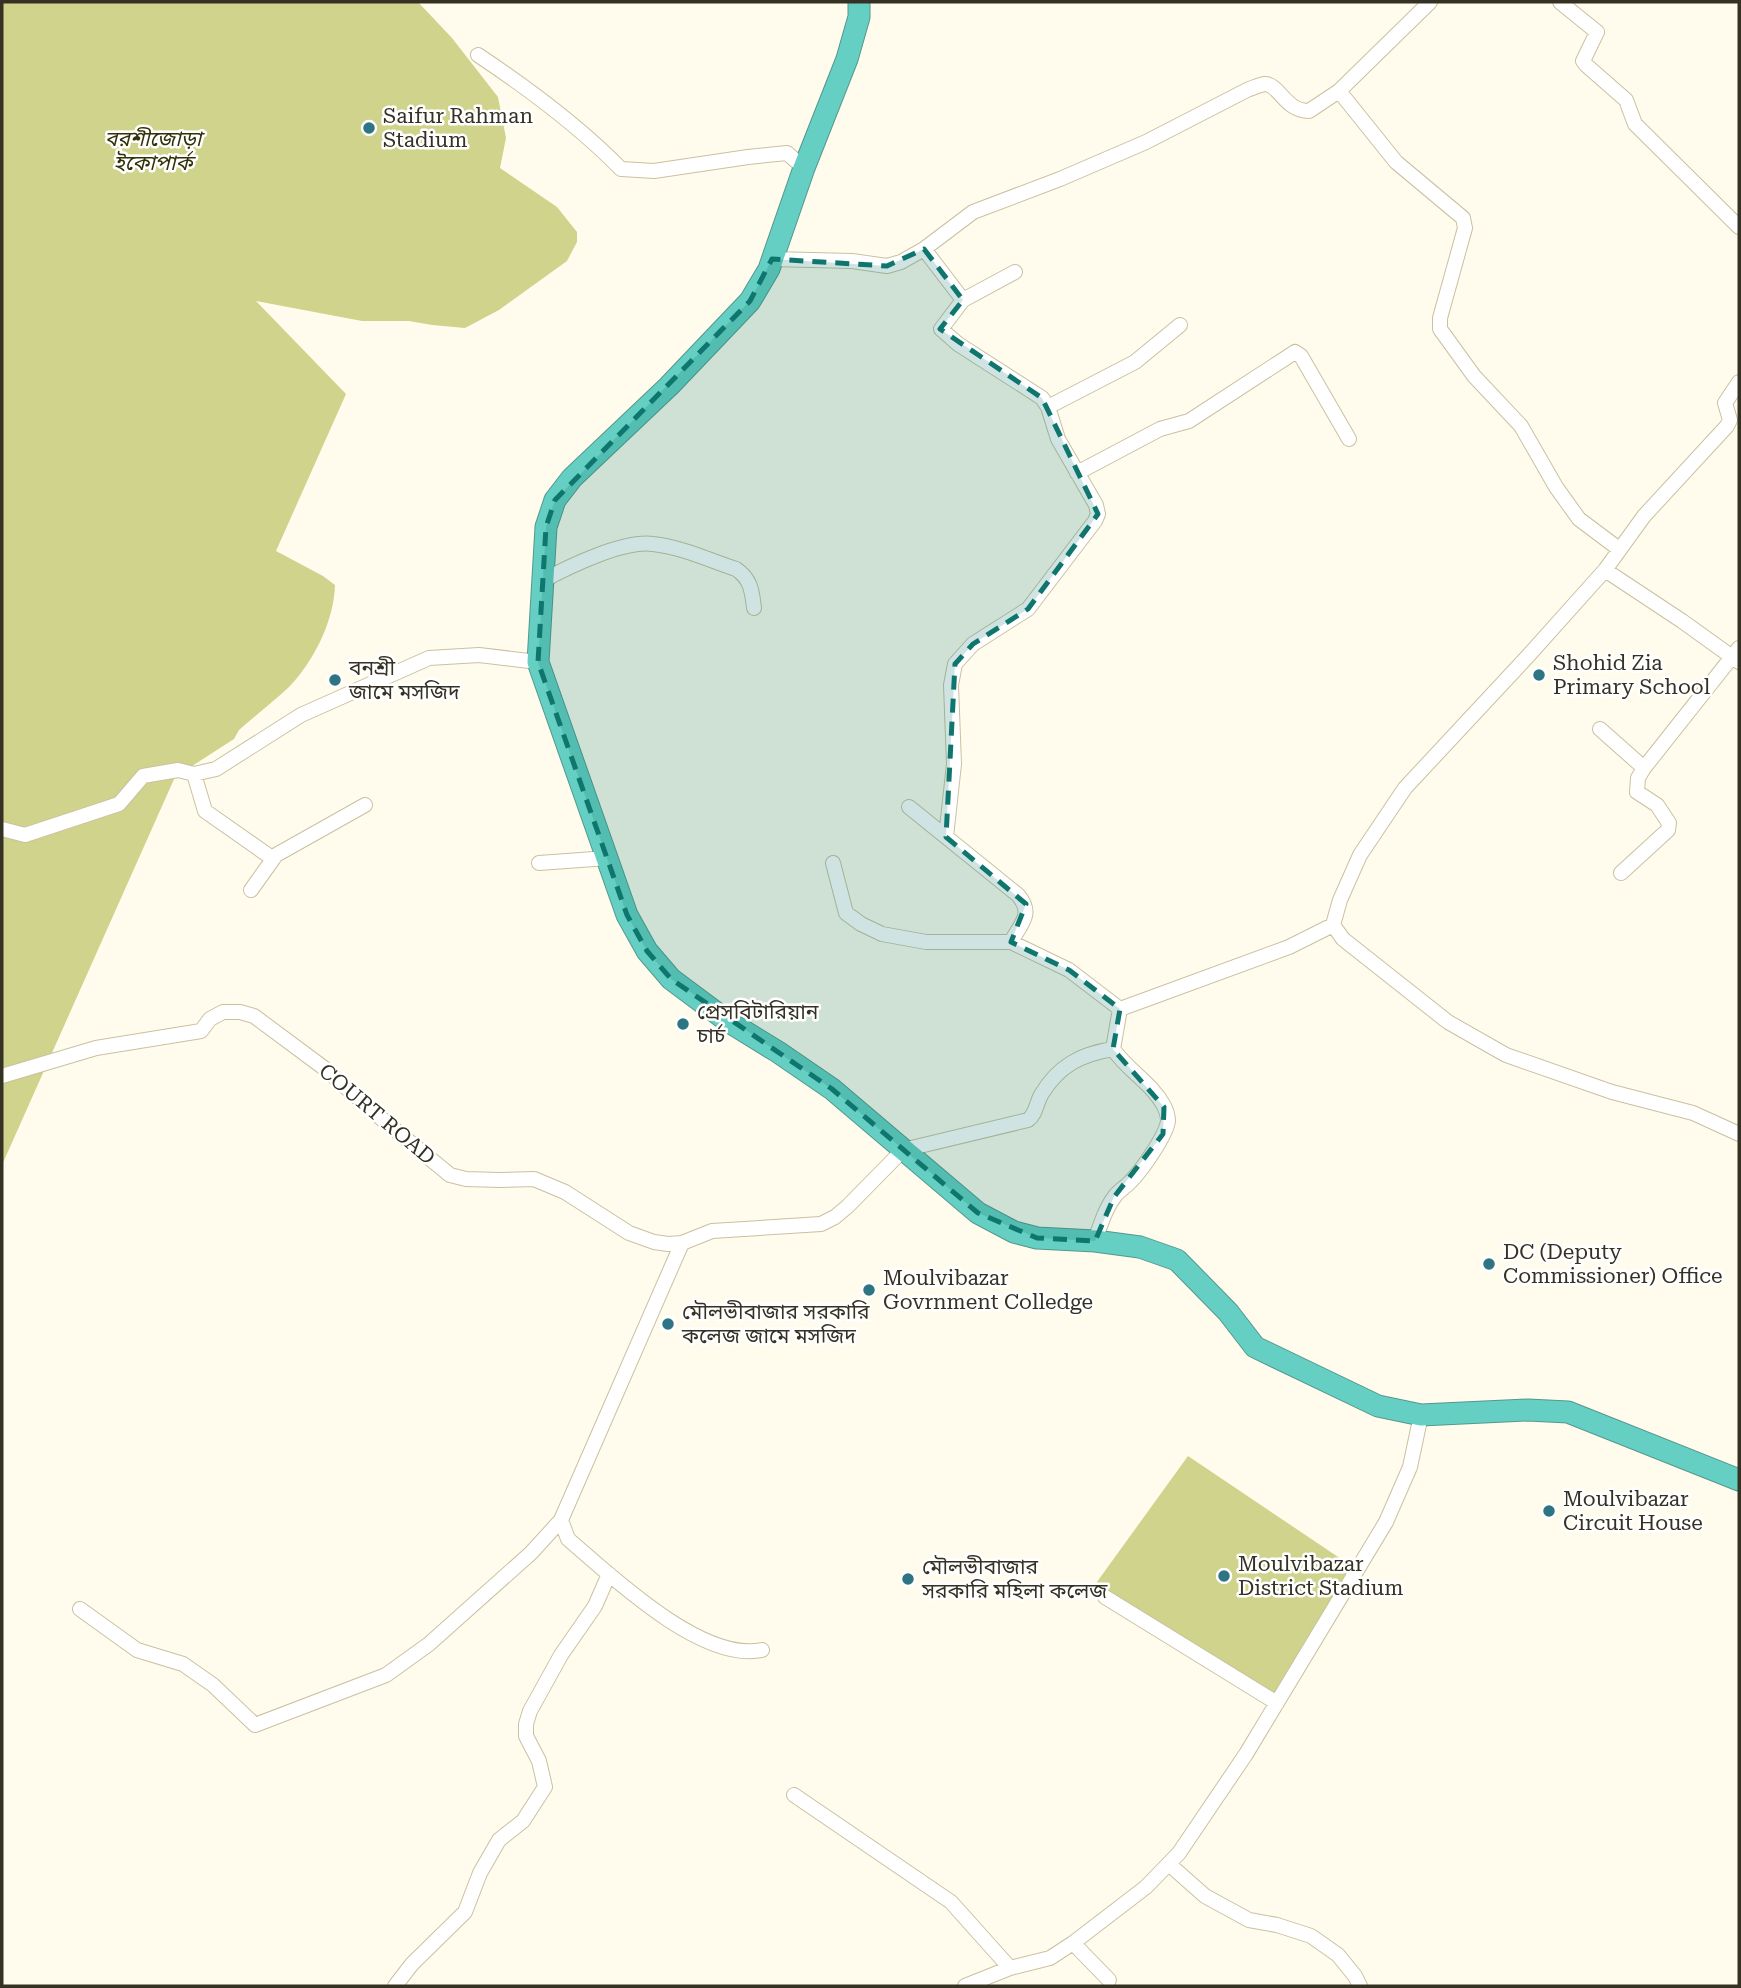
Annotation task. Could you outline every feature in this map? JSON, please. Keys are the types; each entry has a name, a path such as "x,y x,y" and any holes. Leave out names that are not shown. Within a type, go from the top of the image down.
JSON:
{"highway":[{"path":"859,2 859,17 847,59 772,259 751,301 669,386 572,478 555,500 546,527 538,662 627,915 647,951 671,979 726,1020 832,1089 978,1213 1014,1232 1037,1238 1140,1247 1177,1260 1228,1312 1255,1347 1378,1406 1421,1415 1528,1410 1568,1412 1739,1480"}],"street":[{"path":"772,259 852,261 887,266 901,262 973,212 1146,142 1247,90 1264,84 1270,85 1294,109 1309,111 1339,91 1430,2"},
{"path":"1560,2 1597,33 1583,61 1586,65 1626,100 1635,124 1739,227"},
{"path":"478,55 552,107 594,141 621,169 654,171 787,153 804,168"},
{"path":"1339,91 1396,162 1463,218 1465,228 1440,318 1440,329 1474,376 1521,426 1556,487 1583,524 1619,549"},
{"path":"924,248 963,300"},
{"path":"946,837 954,764 951,685 955,664 973,644 1028,609 1098,514 1096,505 1058,439 1048,407 1042,398 958,344 941,329 963,300 1015,272"},
{"path":"1048,407 1135,362 1180,325"},
{"path":"1077,473 1160,429 1189,421 1296,352 1301,356 1349,439"},
{"path":"1120,1009 1289,947 1332,925 1339,900 1360,855 1405,788 1605,569 1644,516 1727,426 1730,420 1725,403 1739,382"},
{"path":"542,581 570,565 633,544 653,544 736,569 744,574 752,588 754,608"},
{"path":"1605,569 1737,656 1675,726 1638,778 1637,792 1657,805 1669,823 1668,830 1621,873"},
{"path":"2,829 25,835 118,804 143,776 178,770 194,774 216,769 301,715 429,658 479,655 538,662"},
{"path":"1600,729 1644,768"},
{"path":"194,774 205,811 272,858"},
{"path":"251,890 272,858 365,806"},
{"path":"909,807 1026,904 1027,912 1012,942"},
{"path":"539,863 608,858"},
{"path":"833,863 846,913 861,924 882,934 926,942 1012,942 1069,970 1120,1009"},
{"path":"1332,925 1343,939 1448,1022 1506,1055 1612,1092 1693,1113 1739,1135"},
{"path":"1095,1241 1107,1207 1117,1193 1132,1181 1163,1134 1168,1120 1164,1107 1151,1088 1120,1060 1113,1049 1120,1009"},
{"name":"COURT ROAD","path":"2,1076 96,1048 201,1031 210,1019 223,1012 240,1012 254,1016 324,1068 450,1175 500,1181 534,1178 565,1192 629,1233 668,1244 682,1243 712,1231 821,1224 848,1206 903,1150"},
{"path":"903,1150 1028,1119 1033,1116 1044,1091 1067,1066 1091,1052 1113,1049"},
{"path":"80,1609 137,1650 183,1664 212,1685 255,1725 386,1675 439,1635 531,1553 561,1520 682,1243"},
{"path":"965,1986 1010,1968 1050,1958 1146,1887 1170,1865 1246,1754 1386,1522 1410,1467 1421,1415"},
{"path":"561,1520 568,1539 671,1622 718,1647 748,1653 762,1650"},
{"path":"395,1986 412,1964 465,1913 480,1873 499,1840 523,1821 545,1787 539,1761 526,1737 530,1711 561,1655 595,1606 609,1574"},
{"path":"1105,1597 1277,1703"},
{"path":"794,1795 951,1902 1010,1968"},
{"path":"1170,1865 1205,1896 1249,1920 1277,1925 1311,1937 1338,1955 1360,1986"},
{"path":"1073,1943 1109,1980"}],"highlighted area":[{"path":"924,249 963,300 940,329 1042,398 1098,514 1028,609 973,644 955,664 946,837 1026,904 1011,942 1069,970 1120,1009 1113,1049 1164,1107 1163,1134 1114,1197 1095,1241 1037,1238 978,1213 832,1089 671,979 647,951 627,915 538,662 546,527 555,500 750,301 772,259 887,266"}],"green space":[{"name":"বরশীজোড়া ইকোপার্ক","path":"2,2 418,2 452,38 498,97 506,138 500,168 557,207 577,232 577,242 567,261 499,310 465,328 409,321 362,321 256,301 346,394 276,551 335,585 327,626 307,665 289,687 239,730 234,739 175,777 2,1165"},
{"name":"Moulvibazar District Stadium","path":"1188,1456 1353,1567 1275,1695 1094,1586"}],"place":[{"name":"Saifur Rahman Stadium","path":"369,128"},
{"name":"Shohid Zia Primary School","path":"1539,675"},
{"name":"বনশ্রী জামে মসজিদ","path":"335,680"},
{"name":"প্রেসবিটারিয়ান চার্চ","path":"683,1024"},
{"name":"DC (Deputy Commissioner) Office","path":"1489,1264"},
{"name":"Moulvibazar Govrnment Colledge","path":"869,1290"},
{"name":"মৌলভীবাজার সরকারি কলেজ জামে মসজিদ","path":"668,1324"},
{"name":"Moulvibazar Circuit House","path":"1549,1511"},
{"name":"Moulvibazar District Stadium","path":"1224,1576"},
{"name":"মৌলভীবাজার সরকারি মহিলা কলেজ","path":"908,1579"}]}
